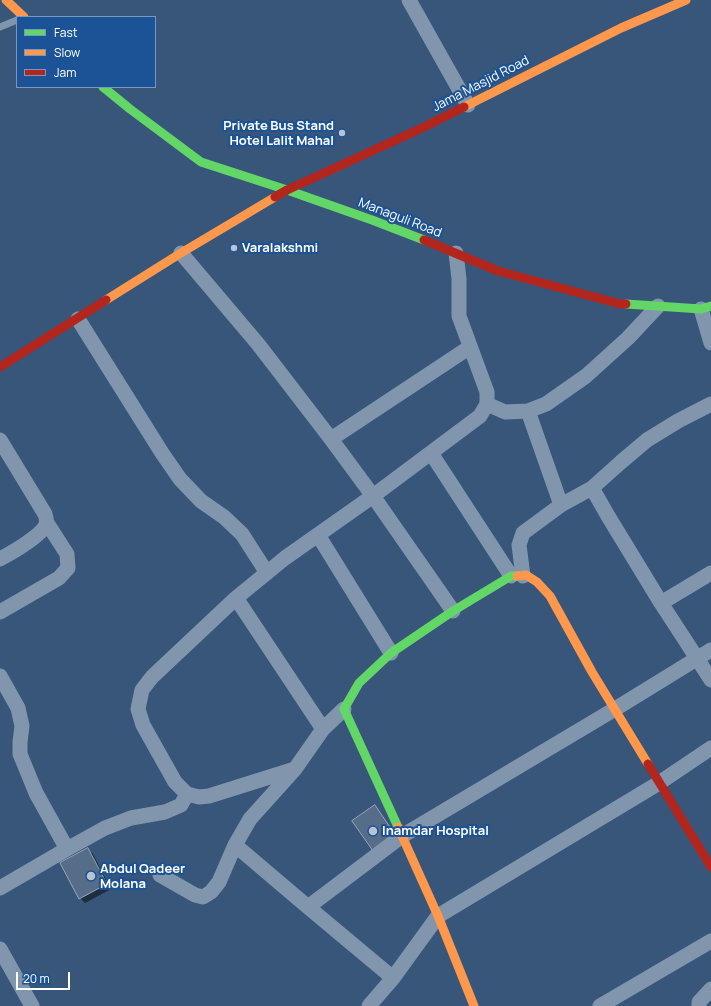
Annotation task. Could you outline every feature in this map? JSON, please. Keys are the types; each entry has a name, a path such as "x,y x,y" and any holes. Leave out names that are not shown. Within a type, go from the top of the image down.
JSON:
{"street":[{"path":"6,0 22,16"},
{"path":"409,0 468,105"},
{"name":"Jama Masjid Road","path":"0,367 181,253 287,190 415,132 621,28 686,0"},
{"name":"Managuli Road","path":"104,88 201,162 372,220 498,271 620,304 706,307"},
{"path":"181,253 258,344 331,439 373,496 453,611"},
{"path":"295,769 209,796 199,798 187,794 175,782 143,725 138,709 142,690 152,677 236,598 266,573 373,496 480,416 487,404 486,392 459,316 460,279 456,253"},
{"path":"487,404 505,412 528,411 546,404 586,376 628,338 658,306"},
{"path":"706,307 711,343"},
{"path":"78,319 162,453 180,479 201,501 224,517 242,534 266,573"},
{"path":"331,439 470,348"},
{"path":"517,576 519,545 523,533 561,505 592,488 647,440 678,421 711,404"},
{"path":"528,411 561,505"},
{"path":"0,440 45,514 47,523 68,554 68,568 59,578 0,612"},
{"path":"431,453 517,576"},
{"path":"592,488 661,602 711,680"},
{"path":"0,559 19,549 43,530 47,523"},
{"path":"318,535 391,653"},
{"path":"661,602 711,572"},
{"path":"160,875 195,895 203,897 211,892 219,882 235,845 250,819 295,769 323,729 344,709 359,683 391,653 453,611 517,576 526,575 537,582 550,596 592,672 711,867"},
{"path":"236,598 323,729"},
{"path":"308,907 402,836 711,650"},
{"path":"0,676 18,708 22,726 20,754 36,793 66,848"},
{"path":"344,709 438,916 474,1006"},
{"path":"369,1006 393,978 438,916 659,783 711,748"},
{"path":"0,888 66,848 105,828 131,818 165,812 181,805 187,794"},
{"path":"235,845 393,978"},
{"path":"600,1006 711,941"},
{"path":"0,949 32,1006"},
{"path":"699,1006 699,1002 711,989"}],"lane":[{"path":"0,27 16,20"}],"building":[{"path":"375,805 396,836 373,851 352,821"},
{"path":"88,848 107,884 79,899 60,863"}],"traffic: fast":[{"path":"104,88 201,162 287,190 424,240"},
{"path":"626,304 701,309 711,306"},
{"path":"398,827 344,709 359,683 391,653 453,611 511,576 517,576"}],"traffic: slow":[{"path":"6,0 23,16"},
{"path":"464,107 621,28 686,0"},
{"path":"106,300 275,197"},
{"path":"517,576 526,575 537,582 550,596 592,672 648,764"},
{"path":"398,827 438,916 474,1006"}],"traffic: jam":[{"path":"275,197 464,107"},
{"path":"424,240 498,271 620,304 626,304"},
{"path":"0,367 106,300"},
{"path":"648,764 711,867"}],"place":[{"name":"Private Bus Stand Hotel Lalit Mahal","path":"342,133"},
{"name":"Varalakshmi","path":"234,248"},
{"name":"Inamdar Hospital","path":"373,831"},
{"name":"Abdul Qadeer Molana","path":"91,876"}]}
